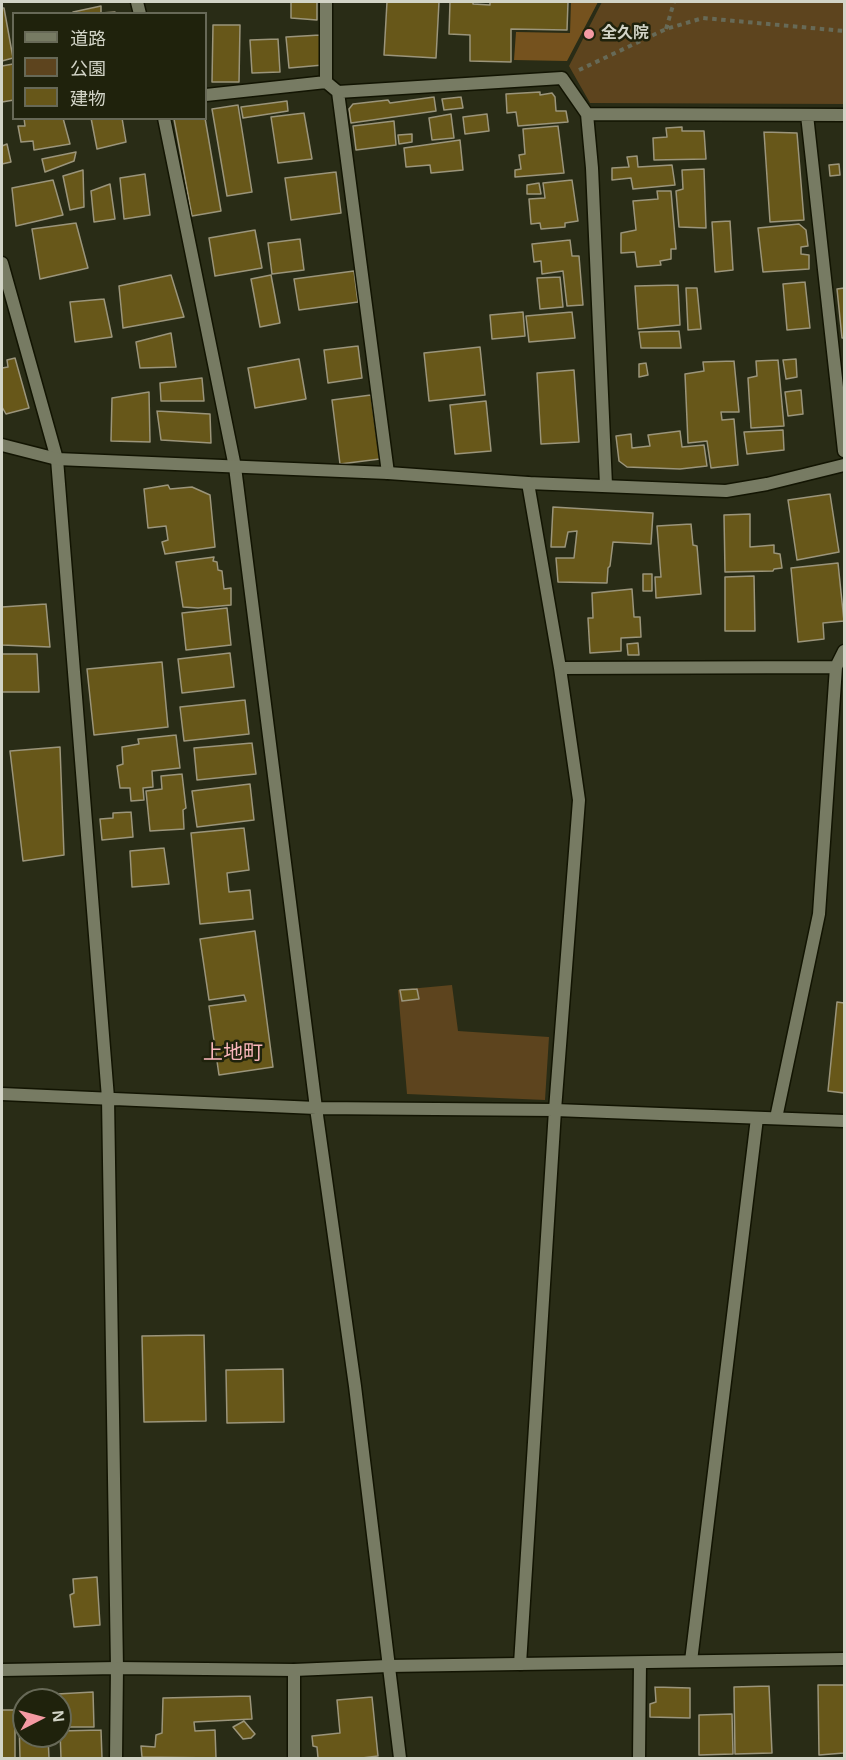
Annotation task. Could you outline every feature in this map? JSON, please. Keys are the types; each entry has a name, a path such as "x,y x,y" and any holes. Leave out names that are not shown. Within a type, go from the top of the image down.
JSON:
{"street":[{"path":"326,2 326,82"},
{"path":"338,92 562,78 587,114 606,485"},
{"path":"207,95 326,82 338,92 388,473"},
{"path":"587,114 844,115"},
{"path":"807,115 844,451"},
{"path":"164,120 235,467 316,1108 355,1386 400,1758"},
{"path":"2,263 57,459 108,1098 117,1668 116,1758"},
{"path":"2,445 57,459 388,473 528,483 726,491 767,484 844,465"},
{"path":"520,1664 555,1110 579,800 560,668 528,483"},
{"path":"776,1118 819,914 836,667 844,651"},
{"path":"560,668 836,667"},
{"path":"2,1094 316,1108 555,1110 844,1121"},
{"path":"691,1661 757,1118"},
{"path":"2,1670 117,1668 294,1670 388,1666 844,1659"},
{"path":"639,1758 640,1663"},
{"path":"294,1670 294,1758"}],"path":[{"path":"666,29 674,2"},
{"path":"562,78 666,29 703,18 844,31"}],"green space":[{"path":"602,2 844,2 844,104 590,103 569,66"},
{"path":"452,985 458,1031 549,1037 545,1100 407,1094 398,990"}],"shaded area":[{"path":"571,2 598,2 567,61 514,60 516,32 570,33"}],"building":[{"path":"291,2 317,2 317,20 291,18"},
{"path":"387,2 439,2 436,58 384,55"},
{"name":"全久院","path":"450,2 490,5 490,2 568,2 567,30 511,29 511,62 470,61 470,35 449,34"},
{"path":"101,6 101,12 73,12"},
{"path":"2,8 4,8 12,58 2,61"},
{"path":"213,25 240,25 239,82 212,82"},
{"path":"320,35 323,65 289,68 286,37"},
{"path":"278,39 280,72 252,73 250,40"},
{"path":"12,64 12,100 2,102 2,66"},
{"path":"540,92 540,95 552,93 555,97 556,111 566,111 568,122 518,126 516,112 507,113 506,94"},
{"path":"434,97 436,111 351,123 349,109 353,104 388,100 390,103"},
{"path":"461,97 463,108 444,110 442,99"},
{"path":"287,101 288,111 243,118 241,107"},
{"path":"238,105 252,192 227,196 212,109"},
{"path":"304,113 312,159 278,163 271,117"},
{"path":"451,114 454,138 432,140 429,118"},
{"path":"487,114 489,131 465,134 463,117"},
{"path":"24,120 64,120 70,144 34,150 33,141 21,142 18,126 25,126"},
{"path":"91,120 122,120 126,142 97,149"},
{"path":"174,120 205,120 221,211 192,216"},
{"path":"394,121 396,145 356,150 353,126"},
{"path":"558,126 564,173 515,177 515,170 521,169 519,155 525,154 523,129"},
{"path":"682,127 682,131 704,131 706,159 654,160 653,138 667,137 666,128"},
{"path":"764,132 797,133 804,220 770,222"},
{"path":"412,134 412,142 399,144 398,135"},
{"path":"460,140 463,170 431,173 430,165 406,167 404,148"},
{"path":"7,144 11,162 2,164 2,146"},
{"path":"76,152 74,161 45,172 42,159"},
{"path":"637,156 638,167 672,165 675,185 633,189 631,178 612,180 612,168 629,167 627,157"},
{"path":"839,164 840,175 830,176 829,165"},
{"path":"704,169 706,228 679,227 676,191 683,189 682,170"},
{"path":"83,170 84,207 70,210 63,176"},
{"path":"336,172 341,213 291,220 285,178"},
{"path":"145,174 150,215 124,219 120,178"},
{"path":"53,180 63,215 16,226 12,188"},
{"path":"572,180 578,221 565,223 565,227 541,229 540,223 531,224 529,199 545,198 543,183"},
{"path":"539,183 541,194 527,194 527,185"},
{"path":"110,184 115,219 94,222 91,191"},
{"path":"657,191 671,191 676,249 671,249 671,259 660,261 661,265 637,267 635,252 621,253 621,233 636,230 633,201 658,199"},
{"path":"730,221 733,270 715,272 712,222"},
{"path":"76,223 88,268 40,279 32,229"},
{"path":"799,224 806,230 808,246 801,247 801,254 809,255 809,269 763,272 758,228"},
{"path":"255,230 262,268 215,276 209,238"},
{"path":"300,239 304,270 272,274 268,243"},
{"path":"570,240 572,256 579,256 583,305 567,306 563,271 542,274 541,261 534,262 532,244"},
{"path":"354,271 358,302 299,310 294,279"},
{"path":"171,275 184,317 123,328 119,286"},
{"path":"271,275 280,323 260,327 251,279"},
{"path":"560,277 563,307 540,309 537,278"},
{"path":"805,282 810,328 787,330 783,284"},
{"path":"678,285 680,325 638,329 635,286"},
{"path":"686,288 697,288 701,329 688,330"},
{"path":"844,288 844,338 842,338 837,289"},
{"path":"104,299 112,337 75,342 70,302"},
{"path":"523,312 525,336 492,339 490,315"},
{"path":"572,312 575,338 529,342 526,316"},
{"path":"679,331 681,348 641,348 639,332"},
{"path":"171,333 176,367 140,368 136,342"},
{"path":"358,346 362,378 328,383 324,350"},
{"path":"480,347 485,395 429,401 424,353"},
{"path":"15,358 29,408 6,414 2,407 2,368 8,367 7,360"},
{"path":"299,359 306,399 255,408 248,368"},
{"path":"796,359 797,377 786,379 783,360"},
{"path":"778,360 784,426 751,428 748,378 757,376 756,361"},
{"path":"734,361 739,412 721,412 722,420 734,419 738,465 711,468 707,441 688,443 685,374 704,371 703,362"},
{"path":"646,363 648,375 639,377 639,364"},
{"path":"574,370 579,442 541,444 537,373"},
{"path":"202,378 204,401 161,401 160,383"},
{"path":"801,390 803,414 788,416 785,392"},
{"path":"149,392 150,442 111,441 112,398"},
{"path":"371,395 380,459 340,464 332,400"},
{"path":"486,401 491,451 455,454 450,405"},
{"path":"157,411 210,414 211,443 161,440"},
{"path":"783,430 784,450 747,454 744,432"},
{"path":"680,431 682,447 704,445 707,466 680,469 627,467 619,461 616,436 631,434 632,448 650,446 648,435"},
{"path":"168,485 170,489 192,487 210,495 215,547 165,554 162,542 168,540 166,526 148,528 144,489"},
{"path":"830,494 839,552 797,560 788,500"},
{"path":"553,507 653,513 651,544 613,542 607,583 558,582 556,558 574,558 577,531 568,532 565,547 551,547"},
{"path":"750,514 750,547 774,545 774,553 780,554 782,568 773,571 725,572 724,515"},
{"path":"691,524 693,545 697,546 701,594 656,598 655,577 661,577 657,526"},
{"path":"214,557 213,561 217,562 218,570 222,571 224,589 231,588 231,605 183,607 176,562"},
{"path":"838,563 844,621 823,623 824,639 798,642 791,568"},
{"path":"643,574 652,574 652,591 643,591"},
{"path":"754,576 755,631 725,631 725,577"},
{"path":"632,589 634,617 640,617 641,637 621,638 621,651 590,653 588,618 593,618 592,593"},
{"path":"46,604 50,647 2,645 2,607"},
{"path":"227,608 231,645 186,650 182,613"},
{"path":"638,643 639,655 628,655 627,644"},
{"path":"230,653 234,687 182,693 178,659"},
{"path":"2,654 37,654 39,692 2,692"},
{"path":"162,662 168,727 94,735 87,669"},
{"path":"245,700 249,734 184,741 180,707"},
{"path":"176,735 180,768 152,771 153,787 143,788 144,800 131,801 130,788 120,788 117,766 123,764 122,747 139,744 138,739"},
{"path":"252,743 256,774 197,780 194,748"},
{"path":"60,747 64,855 23,861 10,751"},
{"path":"182,774 186,808 183,810 184,829 150,831 146,791 162,789 161,776"},
{"path":"250,784 254,820 197,827 192,791"},
{"path":"131,812 133,837 102,840 100,819 113,818 113,813"},
{"path":"244,828 249,870 227,873 229,892 250,890 253,919 200,924 191,833"},
{"path":"164,848 169,884 132,887 130,851"},
{"path":"255,931 273,1067 219,1075 209,1006 246,1001 244,995 209,1000 200,939"},
{"path":"417,989 419,999 402,1001 400,990"},
{"path":"837,1002 844,1003 844,1093 828,1091"},
{"path":"204,1335 206,1421 144,1422 142,1336"},
{"path":"283,1369 284,1422 227,1423 226,1370"},
{"path":"97,1577 100,1625 74,1627 70,1595 74,1593 73,1579"},
{"path":"818,1685 844,1685 844,1753 819,1755"},
{"path":"769,1686 772,1753 735,1754 734,1687"},
{"path":"655,1687 690,1688 690,1718 650,1717 650,1704 656,1702"},
{"path":"93,1692 94,1727 72,1727 72,1693"},
{"path":"250,1696 252,1719 194,1722 195,1731 215,1730 216,1758 142,1757 141,1746 155,1747 156,1735 162,1733 163,1698"},
{"path":"372,1697 378,1756 318,1758 317,1747 313,1746 312,1736 340,1733 337,1700"},
{"path":"2,1710 12,1710 12,1748 15,1748 15,1758 2,1758"},
{"path":"732,1714 733,1754 699,1755 699,1715"},
{"path":"244,1721 255,1734 251,1738 243,1739 233,1727"},
{"path":"101,1730 102,1758 61,1758 61,1748 72,1748 72,1731"},
{"path":"20,1748 49,1748 49,1758 20,1758"}],"place":[{"name":"全久院","path":"589,34"}],"district":[{"name":"上地町","path":"233,1053"}]}
